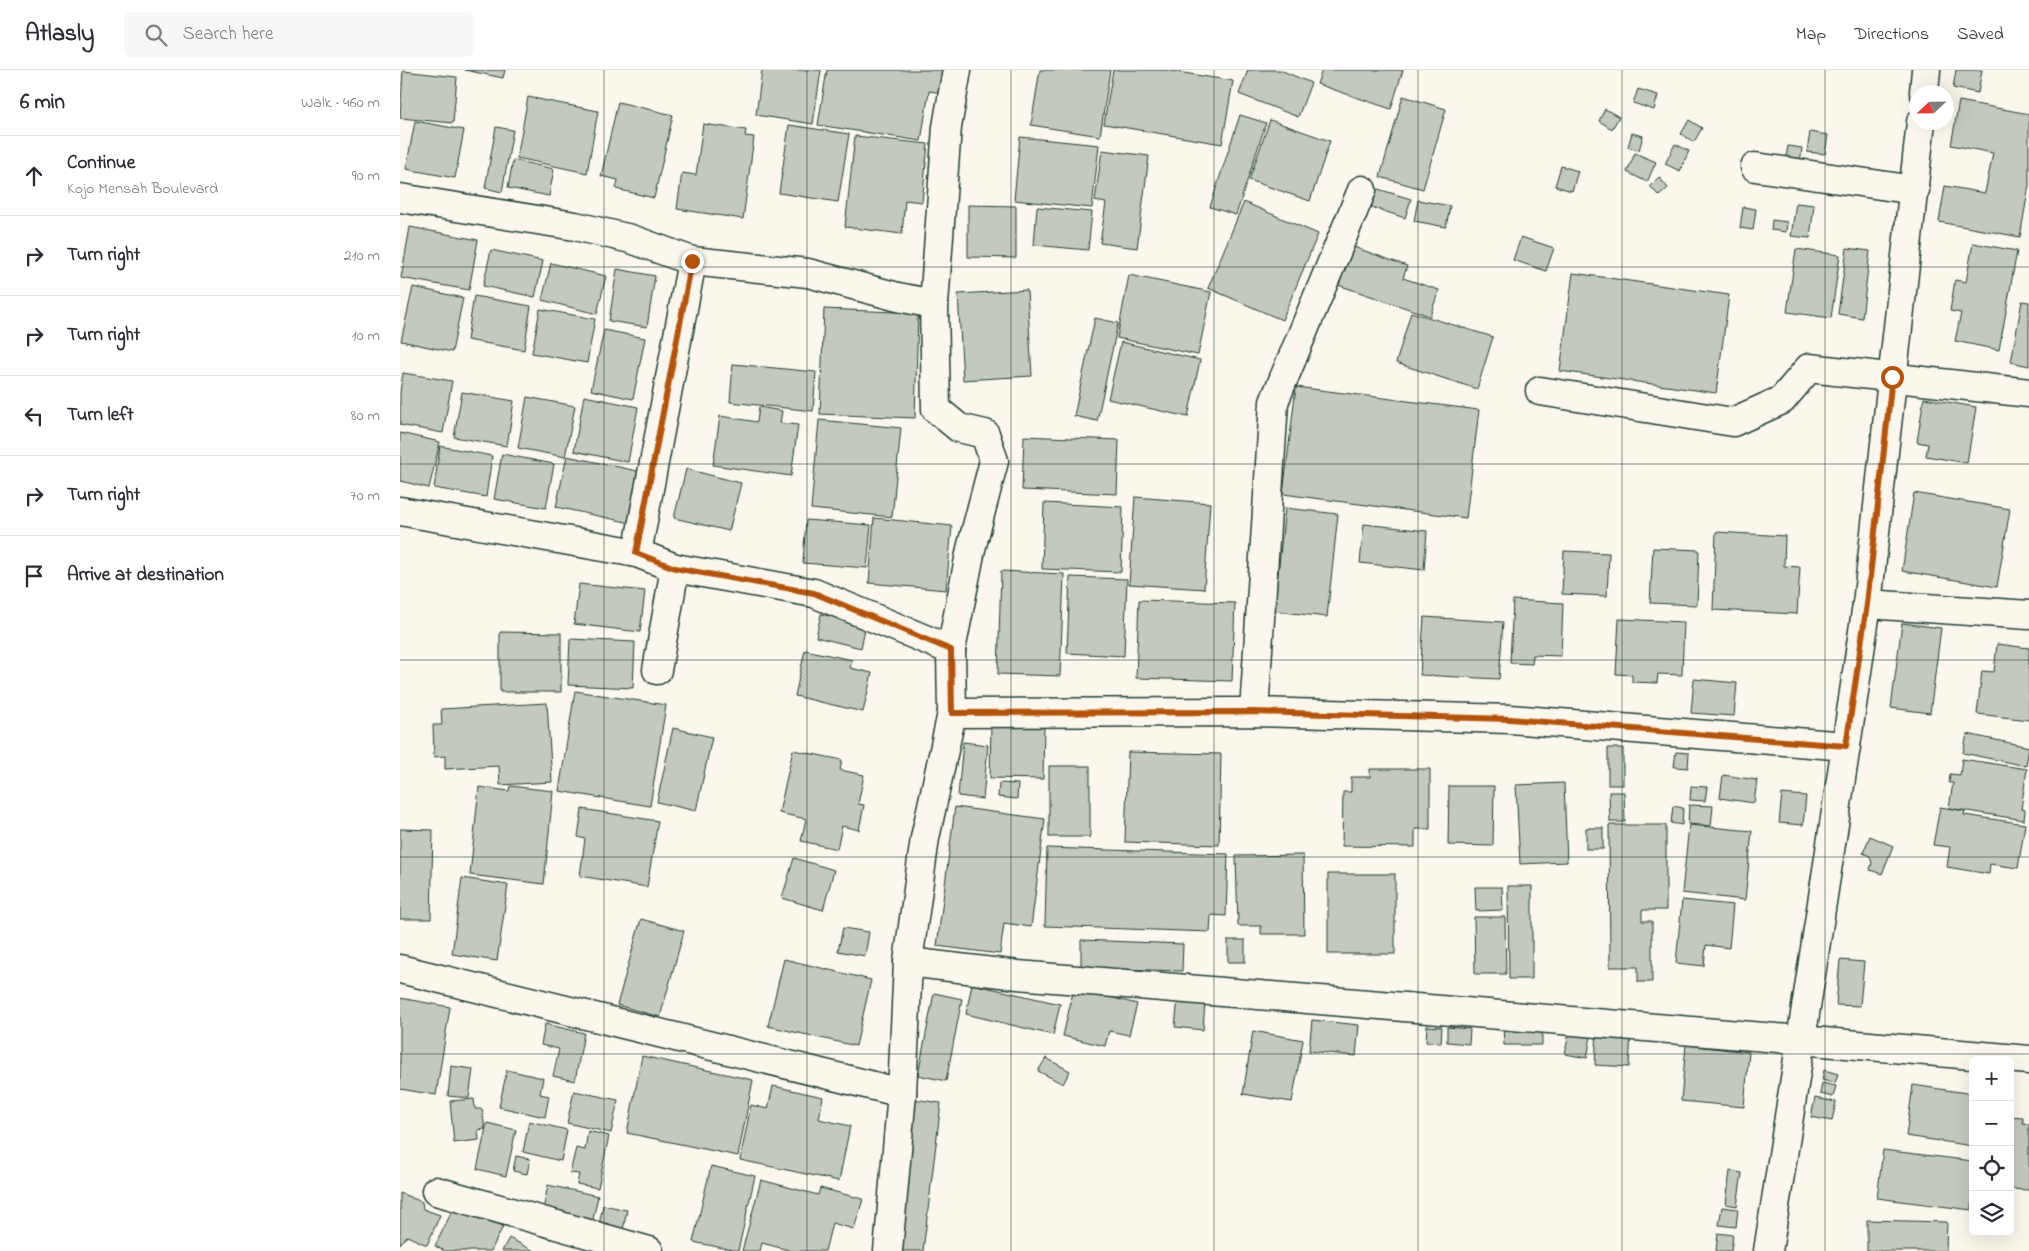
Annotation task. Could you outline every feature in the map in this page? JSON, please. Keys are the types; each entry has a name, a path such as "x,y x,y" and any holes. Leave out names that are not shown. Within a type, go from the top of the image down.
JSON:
{"street":[{"path":"888,1251 902,1092 908,962 925,838 952,713 951,650 971,549 994,461 984,434 959,428 936,409 934,304 947,127 957,70"},
{"path":"1925,85 1926,70"},
{"path":"1768,1251 1867,604 1920,130"},
{"path":"1755,167 1915,190"},
{"path":"1254,712 1274,402 1362,190"},
{"path":"400,198 575,226 631,239 692,261 808,273 898,297 934,304"},
{"path":"636,553 692,261"},
{"path":"1540,390 1733,422 1782,400 1809,368 2029,392"},
{"path":"400,511 636,553 675,568 814,593 951,650"},
{"path":"657,670 675,568"},
{"path":"1867,604 2029,615"},
{"path":"952,713 1254,712 1510,719 1846,746"},
{"path":"908,962 1028,975 2029,1060"},
{"path":"400,969 902,1092"},
{"path":"436,1191 649,1251"}],"building":[{"path":"465,70 505,70 503,78"},
{"path":"762,70 821,70 813,124 756,115"},
{"path":"827,70 954,70 950,94 929,91 921,141 818,125"},
{"path":"1040,70 1110,70 1100,136 1031,125"},
{"path":"1113,70 1165,70 1233,81 1222,144 1104,124"},
{"path":"1248,70 1280,70 1311,83 1298,117 1239,94"},
{"path":"1322,70 1403,70 1391,109 1317,84"},
{"path":"1956,70 1982,70 1978,93 1954,88"},
{"path":"403,71 457,77 453,123 400,118"},
{"path":"1638,89 1658,95 1654,110 1633,103"},
{"path":"1403,96 1446,109 1423,189 1380,177"},
{"path":"528,97 598,111 587,173 517,158"},
{"path":"1959,101 2029,114 2029,185 2020,237 1939,222 1945,186 1985,193 1993,153 1951,145"},
{"path":"618,102 673,115 654,198 616,189 618,180 601,176"},
{"path":"1605,109 1619,117 1612,129 1599,121"},
{"path":"1240,115 1266,123 1236,215 1210,207"},
{"path":"1270,120 1330,141 1310,201 1249,180"},
{"path":"1689,120 1702,128 1694,142 1681,134"},
{"path":"415,121 464,130 455,178 406,169"},
{"path":"703,124 746,130 745,136 754,137 743,219 677,209 682,173 696,175"},
{"path":"789,125 849,134 838,202 779,193"},
{"path":"496,127 513,130 502,192 485,188"},
{"path":"1810,132 1828,135 1825,154 1807,152"},
{"path":"1632,133 1643,136 1639,150 1628,147"},
{"path":"855,136 928,144 922,202 905,200 902,234 845,227"},
{"path":"1020,137 1099,145 1092,208 1014,200"},
{"path":"1675,144 1689,151 1680,171 1665,164"},
{"path":"1788,146 1802,148 1800,164 1785,162"},
{"path":"1102,150 1149,156 1137,248 1100,243 1106,203 1095,201"},
{"path":"1635,153 1656,162 1647,182 1627,172"},
{"path":"513,160 554,169 549,196 508,188"},
{"path":"1561,166 1578,171 1572,191 1555,186"},
{"path":"1659,177 1668,188 1659,196 1650,186"},
{"path":"1368,186 1411,199 1405,218 1362,204"},
{"path":"1418,200 1450,206 1446,227 1414,221"},
{"path":"1244,202 1318,234 1282,320 1208,288"},
{"path":"1796,203 1814,205 1810,238 1791,236"},
{"path":"968,205 1016,206 1016,258 968,257"},
{"path":"1037,207 1092,212 1088,250 1034,245"},
{"path":"1743,207 1756,209 1753,230 1740,228"},
{"path":"1772,220 1787,222 1786,232 1771,230"},
{"path":"410,227 478,240 469,290 401,278"},
{"path":"1521,237 1554,248 1546,271 1513,260"},
{"path":"1973,243 2017,251 1999,350 1955,341 1961,313 1950,311 1955,280 1966,282"},
{"path":"1351,246 1407,266 1403,278 1439,290 1430,316 1338,285"},
{"path":"1847,248 1870,251 1862,318 1838,314"},
{"path":"1796,249 1840,255 1831,318 1787,312"},
{"path":"491,250 543,261 535,297 483,286"},
{"path":"551,263 606,276 597,314 542,300"},
{"path":"617,269 655,276 647,327 609,321"},
{"path":"1573,273 1729,295 1716,393 1560,371"},
{"path":"1129,275 1211,292 1198,355 1117,338"},
{"path":"413,287 463,298 452,352 401,341"},
{"path":"1027,290 1032,376 963,380 958,294"},
{"path":"474,296 531,306 524,350 467,340"},
{"path":"2022,301 2029,302 2029,366 2011,362"},
{"path":"540,309 595,319 587,363 532,353"},
{"path":"824,309 918,313 915,418 820,414"},
{"path":"1411,312 1493,337 1477,389 1396,363"},
{"path":"1095,318 1118,323 1097,421 1074,416"},
{"path":"604,330 645,338 633,399 591,390"},
{"path":"1121,342 1200,360 1188,417 1108,399"},
{"path":"733,364 816,372 813,411 730,402"},
{"path":"403,373 452,381 443,433 400,425 400,392"},
{"path":"1296,387 1479,410 1466,518 1283,494"},
{"path":"462,392 514,401 507,446 454,437"},
{"path":"584,396 638,407 628,462 574,451"},
{"path":"527,397 575,406 565,457 518,448"},
{"path":"1924,398 1976,407 1967,463 1926,456 1928,444 1917,442"},
{"path":"759,407 782,411 780,423 798,425 791,476 713,465 720,416 757,422"},
{"path":"819,420 901,428 892,517 811,509"},
{"path":"400,433 440,442 429,488 400,481"},
{"path":"1024,436 1119,440 1117,494 1022,490"},
{"path":"440,446 492,456 486,497 434,488"},
{"path":"502,454 554,464 546,508 494,499"},
{"path":"567,456 642,472 631,523 556,507"},
{"path":"686,469 741,483 729,531 674,518"},
{"path":"1914,493 2010,509 1997,587 1902,571"},
{"path":"1135,497 1210,503 1204,589 1129,584"},
{"path":"1044,503 1123,507 1121,572 1042,569"},
{"path":"1285,508 1338,514 1327,617 1274,611"},
{"path":"874,518 952,526 946,590 869,583"},
{"path":"806,520 871,525 867,568 803,563"},
{"path":"1364,524 1427,531 1424,570 1360,563"},
{"path":"1716,532 1785,536 1784,566 1800,567 1797,614 1713,610"},
{"path":"1653,548 1699,550 1697,605 1650,603"},
{"path":"1564,551 1609,553 1607,596 1562,594"},
{"path":"1001,571 1064,574 1060,676 998,674"},
{"path":"1070,577 1127,579 1124,656 1067,653"},
{"path":"579,584 645,591 640,632 574,624"},
{"path":"1139,600 1235,603 1232,681 1136,678"},
{"path":"1513,600 1563,603 1561,656 1533,655 1532,664 1510,663"},
{"path":"821,614 866,624 861,648 816,637"},
{"path":"1424,617 1503,622 1499,679 1420,675"},
{"path":"1619,619 1684,622 1682,675 1658,674 1657,683 1632,682 1632,675 1616,674"},
{"path":"1902,623 1941,628 1930,713 1891,708"},
{"path":"500,632 561,633 561,692 500,692"},
{"path":"570,639 635,642 633,688 568,685"},
{"path":"1997,644 2029,648 2029,720 1977,714 1982,671 1994,672"},
{"path":"805,650 852,660 850,668 872,673 863,712 795,696"},
{"path":"1694,679 1737,683 1734,716 1691,713"},
{"path":"575,691 666,705 650,806 559,791"},
{"path":"547,703 552,782 500,785 499,766 445,769 445,756 434,757 433,725 442,725 441,709"},
{"path":"991,721 1044,723 1043,779 990,778"},
{"path":"673,728 712,737 696,811 657,802"},
{"path":"1967,734 2029,747 2026,766 1963,753"},
{"path":"963,742 988,745 983,799 958,796"},
{"path":"1608,748 1623,748 1623,785 1608,785"},
{"path":"793,750 842,760 840,770 864,775 858,804 864,805 859,830 842,826 837,849 801,841 806,819 779,813"},
{"path":"1128,752 1221,754 1219,845 1125,842"},
{"path":"1676,752 1689,753 1688,768 1674,767"},
{"path":"1962,759 2027,769 2021,809 2025,810 2024,820 1949,808 1953,783 1949,783 1950,774 1960,775"},
{"path":"1049,766 1090,766 1090,837 1049,837"},
{"path":"1370,769 1430,769 1430,829 1415,829 1415,847 1342,846 1343,792 1351,792 1351,777 1370,777"},
{"path":"1723,775 1757,780 1754,803 1720,798"},
{"path":"999,783 1018,784 1017,799 998,797"},
{"path":"1564,783 1567,862 1520,864 1516,785"},
{"path":"510,786 553,791 544,884 470,875 479,787 509,791"},
{"path":"1449,786 1494,786 1493,846 1448,845"},
{"path":"1691,786 1707,787 1705,801 1690,800"},
{"path":"1609,792 1624,792 1625,822 1610,822"},
{"path":"1782,794 1806,796 1803,825 1779,823"},
{"path":"1689,805 1713,806 1711,826 1688,824"},
{"path":"1673,806 1683,808 1682,825 1671,823"},
{"path":"955,807 1045,819 1031,927 1004,923 1000,954 937,946"},
{"path":"1940,807 1965,811 1964,815 2025,824 2018,868 1990,864 1989,874 1947,867 1950,847 1933,845"},
{"path":"582,809 658,821 647,887 580,876 585,839 578,837"},
{"path":"1609,825 1666,825 1666,910 1642,910 1642,921 1652,921 1652,982 1638,982 1638,967 1610,967"},
{"path":"1689,825 1752,831 1745,900 1682,893"},
{"path":"1586,828 1603,828 1603,849 1586,849"},
{"path":"400,829 433,830 431,919 400,919"},
{"path":"1870,836 1893,846 1882,874 1870,870 1872,863 1870,856 1863,853"},
{"path":"1047,848 1228,854 1226,916 1211,915 1210,932 1045,926"},
{"path":"1303,855 1304,934 1261,934 1261,926 1238,926 1236,856"},
{"path":"794,858 834,870 823,910 782,898"},
{"path":"1328,874 1395,874 1395,954 1328,954"},
{"path":"462,878 508,885 497,961 452,954"},
{"path":"1508,886 1532,886 1532,979 1509,979"},
{"path":"1475,887 1502,887 1503,910 1476,911"},
{"path":"1682,900 1733,905 1729,948 1706,945 1704,966 1676,963"},
{"path":"1474,917 1505,917 1506,974 1475,974"},
{"path":"641,919 684,931 660,1017 617,1005"},
{"path":"843,928 869,932 865,956 838,951"},
{"path":"1081,940 1183,944 1182,971 1081,968"},
{"path":"1228,940 1245,940 1245,962 1228,962"},
{"path":"784,959 871,980 856,1046 768,1026"},
{"path":"1840,960 1864,962 1860,1006 1836,1005"},
{"path":"972,984 1060,1004 1053,1035 966,1014"},
{"path":"1074,988 1137,1004 1129,1035 1109,1031 1105,1046 1063,1036"},
{"path":"934,993 962,999 946,1081 918,1075"},
{"path":"400,998 450,1007 436,1095 400,1089"},
{"path":"1178,998 1205,1001 1203,1030 1175,1027"},
{"path":"1312,1020 1359,1025 1356,1056 1309,1051"},
{"path":"545,1024 584,1033 575,1081 553,1076 559,1049 541,1045"},
{"path":"1503,1025 1542,1025 1542,1045 1504,1045"},
{"path":"1427,1026 1442,1027 1441,1043 1426,1042"},
{"path":"1447,1027 1470,1029 1469,1044 1447,1042"},
{"path":"1597,1030 1631,1032 1629,1067 1595,1065"},
{"path":"1253,1031 1303,1040 1292,1102 1243,1094"},
{"path":"1569,1032 1591,1036 1587,1058 1565,1054"},
{"path":"1686,1045 1749,1052 1744,1107 1681,1101"},
{"path":"642,1056 753,1080 738,1156 627,1133"},
{"path":"1046,1058 1070,1071 1063,1084 1038,1071"},
{"path":"451,1066 473,1069 469,1098 448,1096"},
{"path":"507,1070 543,1078 540,1094 549,1096 545,1117 499,1107"},
{"path":"1824,1070 1838,1074 1835,1083 1822,1080"},
{"path":"1822,1083 1836,1086 1833,1097 1820,1094"},
{"path":"1913,1085 1969,1093 1969,1145 1906,1136"},
{"path":"773,1086 823,1097 819,1119 850,1126 839,1181 740,1160 751,1105 768,1109"},
{"path":"574,1091 618,1100 611,1133 567,1123"},
{"path":"1815,1098 1836,1102 1832,1121 1811,1117"},
{"path":"474,1099 475,1109 482,1109 485,1129 478,1130 479,1140 454,1143 450,1101"},
{"path":"913,1099 941,1103 923,1251 895,1251"},
{"path":"2014,1116 2023,1117 2023,1123 2029,1124 2029,1190 2014,1189"},
{"path":"529,1121 567,1130 561,1161 523,1152"},
{"path":"487,1123 516,1130 506,1176 477,1169"},
{"path":"588,1131 609,1136 598,1188 577,1184 579,1174 570,1173 576,1148 585,1150"},
{"path":"1883,1150 1969,1161 1969,1210 1877,1198"},
{"path":"516,1156 530,1159 527,1174 513,1171"},
{"path":"711,1166 755,1176 738,1251 693,1242"},
{"path":"1730,1171 1742,1173 1737,1206 1726,1204"},
{"path":"761,1180 818,1195 820,1188 863,1199 854,1229 832,1223 825,1251 792,1251 762,1243 760,1251 742,1251"},
{"path":"548,1185 598,1196 591,1228 543,1210"},
{"path":"400,1193 422,1202 423,1209 440,1215 427,1245 407,1236 400,1244"},
{"path":"456,1203 503,1226 491,1251 445,1251 435,1246"},
{"path":"603,1205 627,1210 622,1235 598,1230"},
{"path":"1722,1207 1738,1209 1736,1227 1719,1225"},
{"path":"1867,1220 1947,1222 1946,1251 1867,1251"},
{"path":"1718,1233 1733,1235 1731,1251 1716,1251"},
{"path":"509,1238 534,1251 502,1251"}],"route":[{"path":"692,261 636,553 675,568 814,593 951,650 952,713 1254,712 1510,719 1846,746 1867,604 1892,377"}]}
